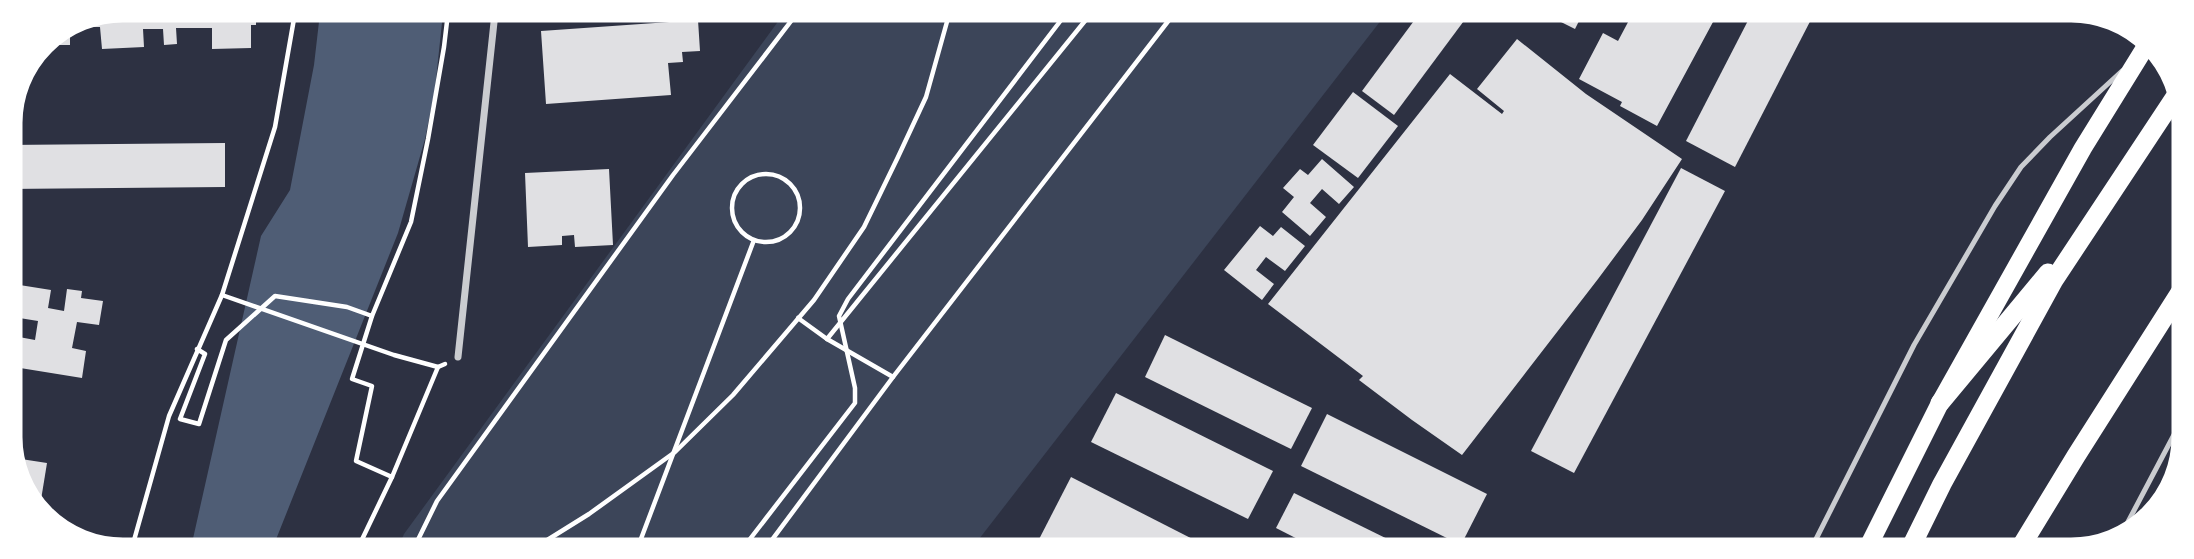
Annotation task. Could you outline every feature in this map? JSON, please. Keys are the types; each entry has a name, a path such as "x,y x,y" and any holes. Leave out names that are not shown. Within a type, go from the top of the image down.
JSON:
{"highway":[{"path":"1915,541 1942,484 2054,281 2173,99"},
{"path":"1940,403 2100,210"},
{"path":"2025,541 2176,299"}],"main road":[{"path":"1871,541 1940,403 2083,148 2145,47"}],"street":[{"path":"458,357 494,18"}],"lane":[{"path":"1816,541 1914,345 1995,206 2021,167 2140,55"},
{"path":"2126,526 2176,431"}],"path":[{"path":"134,542 169,416 222,295 275,127 294,18"},
{"path":"391,477 356,461 372,386 352,379 372,316 411,222 428,139 447,18"},
{"path":"417,542 437,501 673,175 793,18"},
{"path":"544,542 589,514 675,452 733,395 814,300 864,227 926,97 948,18"},
{"path":"748,542 855,403 855,388 839,316 848,299 1063,18"},
{"path":"827,339 1087,18"},
{"path":"771,542 893,377 1170,18"},
{"path":"760,174 781,177 790,183 800,202 797,224 782,239 771,242 754,240 739,230 733,220 733,196 748,178 760,174"},
{"path":"640,542 754,240"},
{"path":"222,295 438,368"},
{"path":"197,349 205,354 180,419 199,424 226,340 275,296 347,307 372,316"},
{"path":"798,318 827,339 893,377"},
{"path":"361,542 438,368 458,357"}],"shaded area":[{"path":"319,18 442,18 435,89 425,139 398,233 275,542 192,542 261,236 290,190 314,65"},
{"path":"781,18 1383,18 977,542 401,542"}],"building":[{"path":"122,18 256,18 256,25 251,25 251,48 212,49 212,28 176,28 177,44 164,45 163,29 143,29 144,47 102,49 100,27 78,27"},
{"path":"1416,18 1466,18 1394,115 1362,91"},
{"path":"1553,18 1580,18 1575,29"},
{"path":"1630,18 1715,18 1657,126 1620,106 1622,102 1579,79 1603,33 1618,41"},
{"path":"1749,18 1812,18 1735,167 1686,141"},
{"path":"698,20 700,51 682,52 683,62 668,63 671,95 546,104 541,31"},
{"path":"70,32 70,45 57,45 57,41"},
{"path":"1517,39 1586,94 1682,159 1642,220 1462,455 1359,380 1363,376 1268,304 1450,74 1502,114 1504,111 1477,89"},
{"path":"1353,92 1398,126 1358,178 1313,145"},
{"path":"225,143 225,187 18,189 18,145"},
{"path":"1322,159 1354,187 1339,204 1322,189 1310,203 1326,217 1310,236 1282,212 1294,197 1283,188 1300,169 1308,175"},
{"path":"1681,168 1725,191 1574,473 1531,451"},
{"path":"609,169 613,245 575,247 574,235 562,236 562,245 528,247 525,173"},
{"path":"1260,226 1273,236 1281,227 1305,246 1285,271 1266,257 1256,270 1274,284 1262,300 1224,270"},
{"path":"18,285 51,290 48,308 64,311 67,289 82,291 81,298 103,301 99,325 77,322 72,348 86,351 82,378 18,368 19,337 35,340 38,321 18,318"},
{"path":"1165,335 1312,408 1291,449 1145,377"},
{"path":"1116,393 1273,471 1248,519 1091,442"},
{"path":"1327,414 1487,494 1463,541 1454,541 1301,466"},
{"path":"20,459 47,463 41,502 28,483"},
{"path":"1071,477 1197,541 1038,542"},
{"path":"1294,493 1392,541 1302,541 1276,528"}]}
